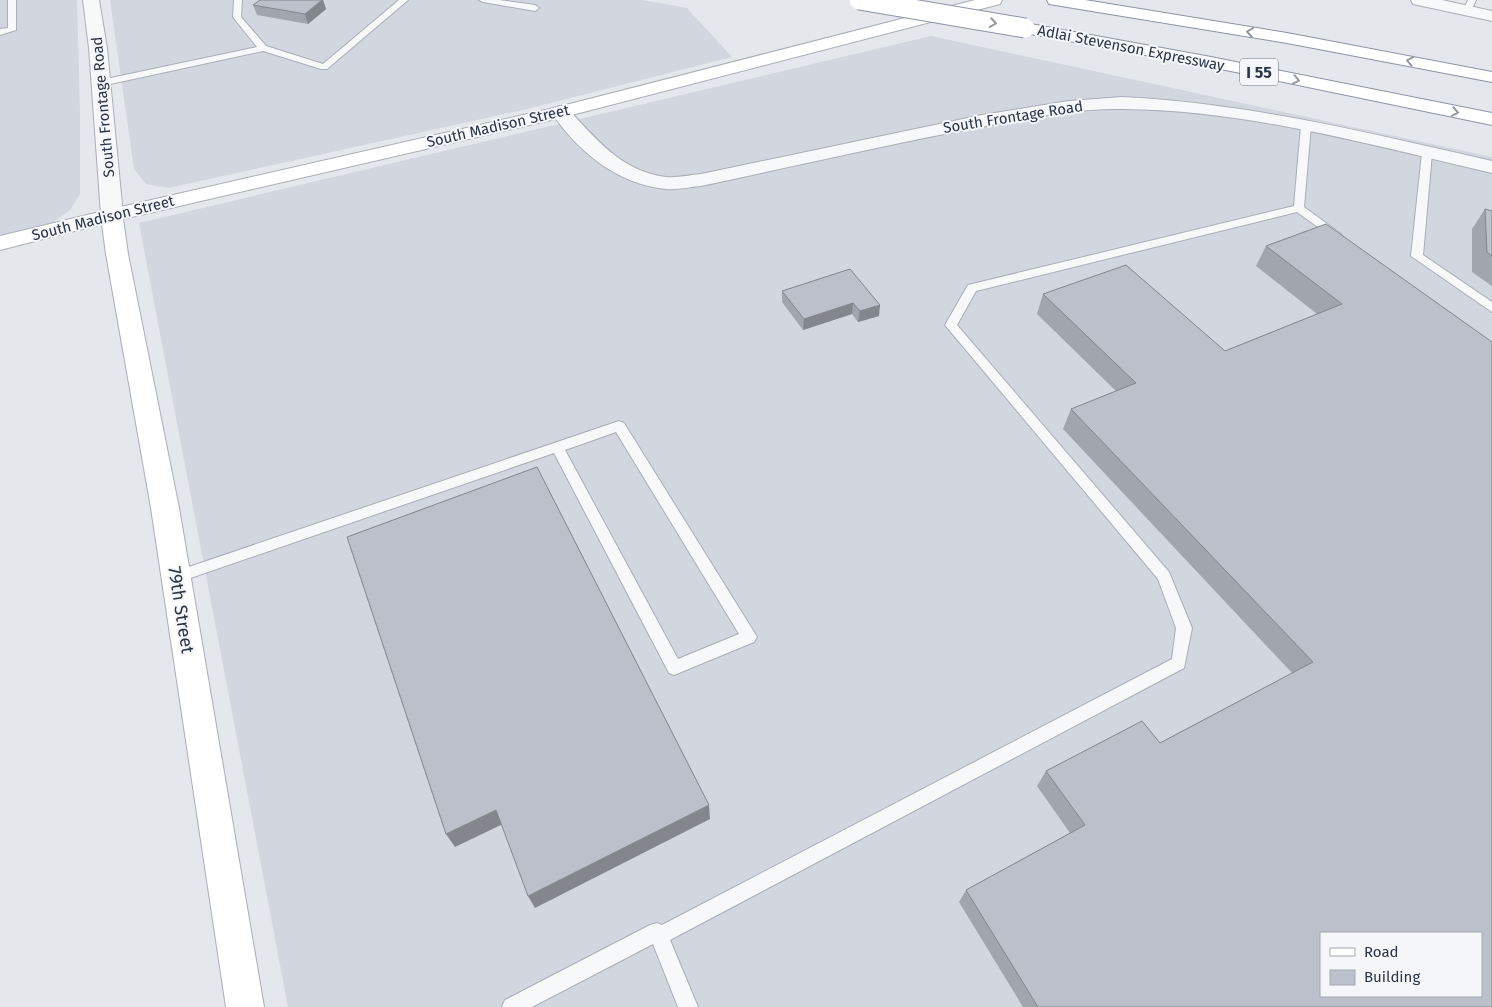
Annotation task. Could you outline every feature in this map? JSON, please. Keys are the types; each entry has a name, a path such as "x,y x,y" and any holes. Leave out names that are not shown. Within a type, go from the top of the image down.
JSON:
{"main road":[{"name":"Adlai Stevenson Expressway","path":"858,0 1211,62 1492,119"},
{"name":"South Madison Street","path":"0,244 112,215 560,112 994,0"},
{"name":"Adlai Stevenson Expressway","path":"1054,0 1287,38 1492,77"},
{"name":"79th Street","path":"112,215 176,577 245,1007"}],"street":[{"name":"South Frontage Road","path":"91,0 101,83 112,215"},
{"path":"1419,0 1469,6 1492,16"},
{"name":"South Frontage Road","path":"560,112 594,150 613,166 643,178 666,183 701,180 915,133 1071,106 1121,103 1172,105 1228,112 1306,126 1492,167"}],"lane":[{"path":"238,0 237,17 263,48"},
{"path":"101,83 263,48 324,67 404,0"},
{"path":"483,0 535,8"},
{"path":"0,4 12,1 12,30 0,32"},
{"path":"1299,208 1306,126"},
{"path":"1428,153 1417,256 1492,308"},
{"path":"659,936 1179,663 1184,628 1164,576 951,325 972,288 1299,208 1344,240"},
{"path":"176,577 619,426 749,637 674,668 558,447"},
{"path":"512,1007 657,932 688,1007"}],"shaded area":[{"path":"0,0 77,0 80,194 70,210 52,223 0,238"},
{"path":"110,0 642,0 687,8 732,57 523,110 169,188 146,184 134,169"},
{"path":"931,36 1492,157 1492,1007 288,1007 139,223"}],"building":[{"path":"260,0 322,0 305,14 253,5"},
{"path":"1485,209 1492,211 1492,256 1487,252"},
{"path":"1326,224 1492,342 1492,1007 1038,1007 966,890 1085,825 1046,771 1142,721 1160,743 1313,662 1071,409 1136,383 1043,294 1126,265 1225,351 1342,304 1266,246"},
{"path":"850,269 880,305 860,311 853,303 804,319 782,291"},
{"path":"537,467 709,805 528,896 496,810 446,834 347,537"}]}
